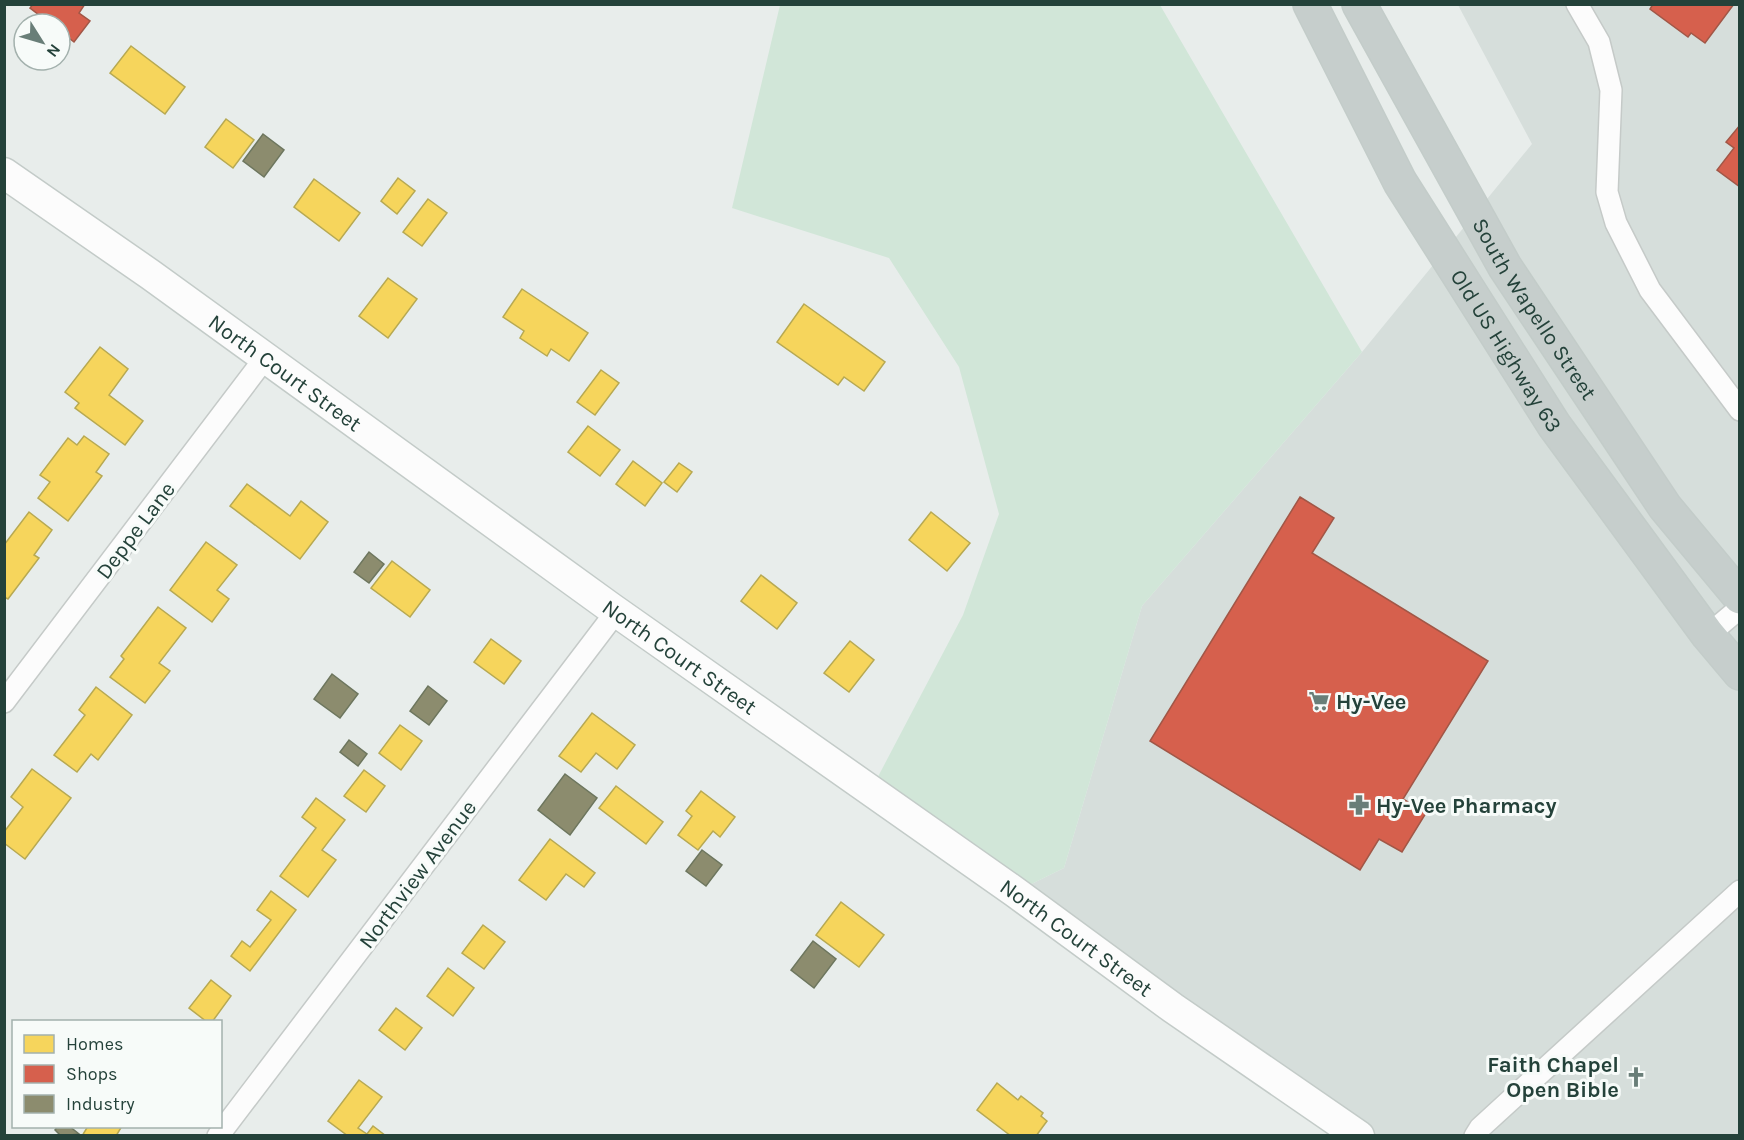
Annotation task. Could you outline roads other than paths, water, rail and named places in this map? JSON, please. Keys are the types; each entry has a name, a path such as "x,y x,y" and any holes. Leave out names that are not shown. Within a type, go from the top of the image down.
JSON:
{"highway":[{"name":"Old US Highway 63","path":"1311,4 1400,182 1554,425 1708,635 1740,673"},
{"name":"South Wapello Street","path":"1359,4 1505,267 1665,507 1740,597"}],"main road":[{"name":"North Court Street","path":"4,173 265,358 616,612 1359,1136"}],"street":[{"path":"1577,4 1599,42 1611,90 1607,192 1616,223 1650,290 1740,410"},
{"name":"Deppe Lane","path":"4,702 265,358"},
{"path":"1708,635 1740,608"},
{"name":"Northview Avenue","path":"218,1136 616,612"},
{"path":"1475,1136 1489,1120 1740,891"}],"place":[{"name":"Hy-Vee","path":"1319,701"},
{"name":"Hy-Vee Pharmacy","path":"1359,805"},
{"name":"Faith Chapel Open Bible","path":"1636,1077"}]}
